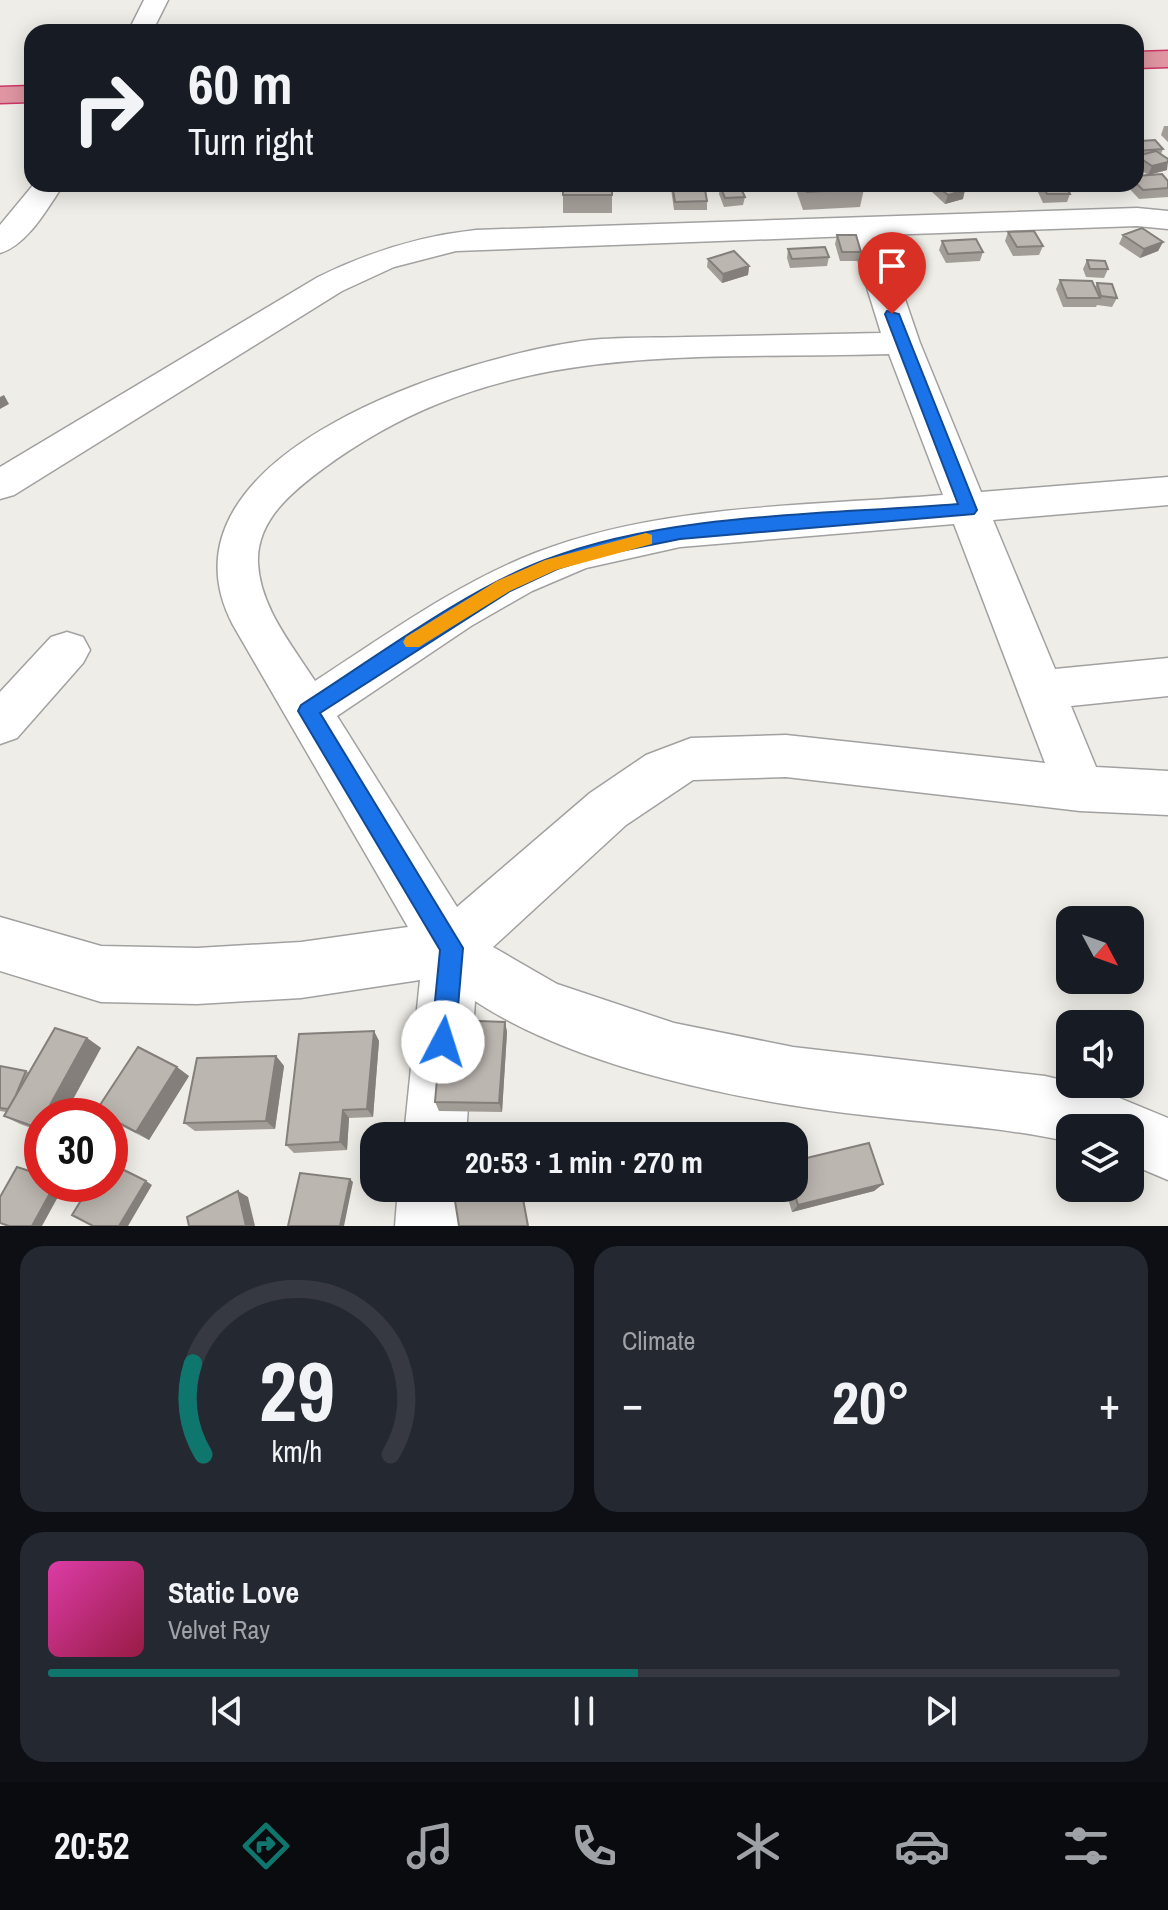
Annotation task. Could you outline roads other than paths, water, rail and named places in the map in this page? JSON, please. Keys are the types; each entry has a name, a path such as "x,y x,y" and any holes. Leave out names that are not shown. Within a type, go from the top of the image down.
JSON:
{"highway":[{"path":"1144,60 1168,59"},
{"path":"1144,72 1168,71"},
{"path":"0,82 24,81"},
{"path":"0,95 24,94"}],"street":[{"path":"144,24 156,0"},
{"path":"0,243 29,213 43,192"},
{"path":"0,485 330,284 410,249 476,239 1137,217 1168,220"},
{"path":"864,226 902,343 1080,789"},
{"path":"902,343 593,351 546,357 426,392 352,429 282,480 262,501 241,534 237,555 239,588 249,613 451,948 482,976 519,998 688,1058 777,1077 983,1095 1076,1114"},
{"path":"308,711 504,586 551,564 600,549 680,532 1168,491"},
{"path":"0,724 67,650"},
{"path":"1040,690 1168,677"},
{"path":"0,944 101,974 197,976 301,970 451,948 608,809 663,770 691,759 786,756 1080,789 1168,793"},
{"path":"436,1122 451,948"},
{"path":"1144,1138 1168,1149"},
{"path":"427,1226 429,1202"}]}
